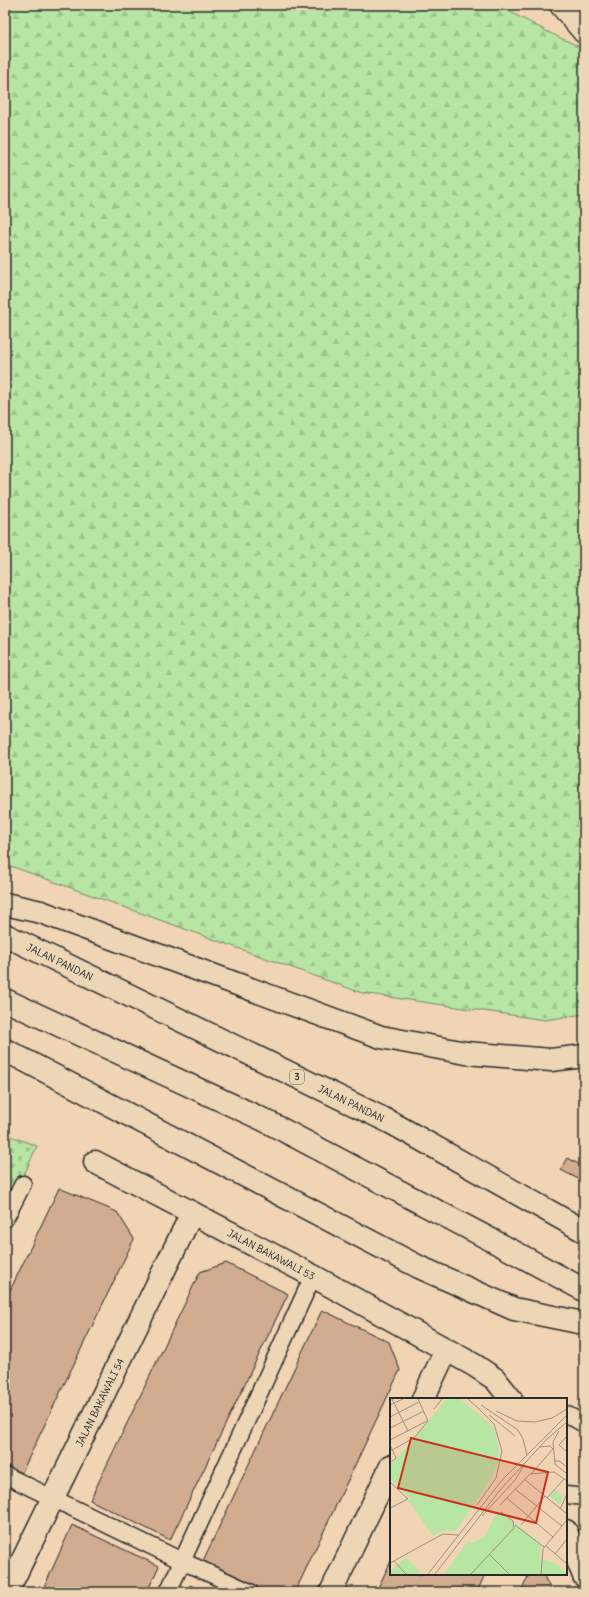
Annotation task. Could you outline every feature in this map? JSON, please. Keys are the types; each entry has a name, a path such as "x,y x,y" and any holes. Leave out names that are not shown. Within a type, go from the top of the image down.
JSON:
{"main road":[{"path":"561,5 584,32"},
{"path":"5,904 41,912 381,1037 466,1053 551,1060 584,1056"},
{"name":"JALAN PANDAN","path":"5,935 390,1122 584,1231"},
{"path":"5,1000 264,1120 584,1290"},
{"path":"5,1050 419,1267 514,1309 584,1322"},
{"name":"JALAN BAKAWALI 53","path":"95,1162 313,1276 485,1372 495,1379 510,1398"},
{"name":"JALAN BAKAWALI 54","path":"7,1592 192,1213"},
{"path":"423,1398 446,1350"},
{"path":"331,1592 390,1468"},
{"path":"567,1534 584,1576"}],"lane":[{"path":"5,1219 23,1184"},
{"path":"168,1592 313,1276"},
{"path":"567,1415 584,1424"},
{"path":"5,1476 52,1500 250,1592"},
{"path":"567,1495 584,1497"}],"green space":[{"path":"13,5 497,5 584,49 584,1014 545,1020 362,993 5,864 5,19"},
{"path":"5,1134 37,1146 5,1217"}],"building":[{"path":"568,1158 584,1167 584,1182 561,1170"},
{"path":"59,1188 117,1212 134,1239 21,1474 5,1467 5,1301"},
{"path":"226,1263 288,1294 170,1540 90,1500 200,1272"},
{"path":"322,1310 389,1342 400,1370 295,1592 257,1592 201,1565"},
{"path":"72,1525 159,1566 147,1592 42,1592"},
{"path":"390,1563 390,1575 485,1575 477,1592 376,1592"},
{"path":"529,1575 544,1575 552,1592 521,1592"},
{"path":"190,1585 206,1592 187,1592"}]}
